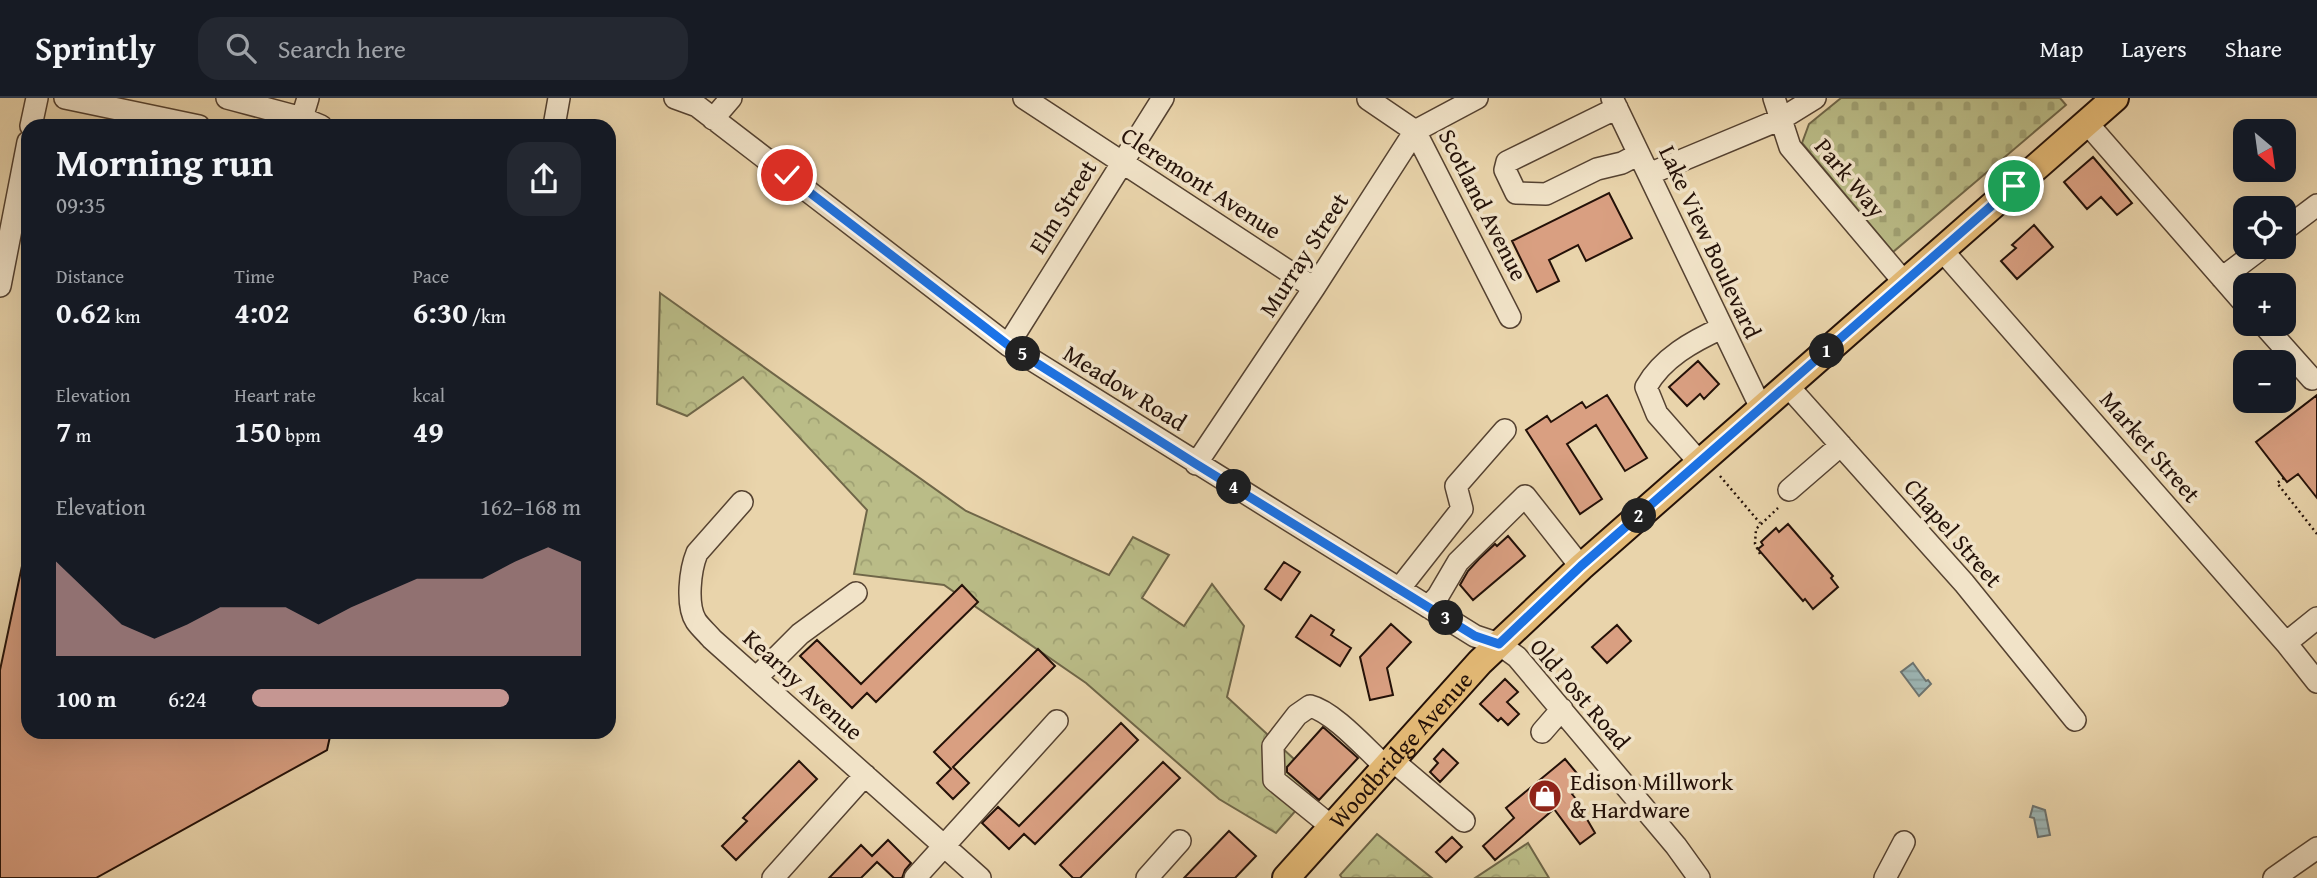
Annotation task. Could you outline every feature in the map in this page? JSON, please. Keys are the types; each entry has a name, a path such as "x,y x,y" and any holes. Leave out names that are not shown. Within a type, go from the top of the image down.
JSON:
{"main road":[{"name":"Woodbridge Avenue","path":"1286,878 1499,644 1581,566 1710,470 1761,408 2115,98"}],"street":[{"path":"32,119 37,98"},
{"path":"65,98 166,119"},
{"path":"227,98 308,117"},
{"path":"555,119 559,98"},
{"name":"Meadow Road","path":"675,98 697,106 1008,345 1475,636 1499,644"},
{"path":"713,118 731,98"},
{"name":"Cleremont Avenue","path":"1024,98 1314,288"},
{"name":"Elm Street","path":"1008,345 1163,98"},
{"name":"Murray Street","path":"1196,464 1415,131 1477,98"},
{"name":"Park Way","path":"1774,98 1790,147 1904,282"},
{"path":"1649,174 1781,119 1815,98"},
{"name":"Scotland Avenue","path":"1368,99 1415,131 1510,317"},
{"path":"1614,103 1507,162 1505,170 1516,193 1546,194 1597,169 1640,155"},
{"name":"Lake View Boulevard","path":"1614,103 1761,408"},
{"path":"2086,122 2233,290"},
{"path":"0,286 21,178"},
{"path":"2296,221 2317,205"},
{"name":"Market Street","path":"1941,249 2317,681"},
{"path":"2222,278 2247,259"},
{"path":"1710,470 1657,414 1646,387 1667,361 1686,346 1722,328"},
{"path":"2274,336 2312,379"},
{"name":"Chapel Street","path":"1787,385 1964,583 2075,720"},
{"path":"1399,589 1462,509 1456,486 1505,430"},
{"path":"1784,499 1841,445"},
{"path":"1428,607 1438,596 1458,562 1525,496 1581,566"},
{"name":"Kearny Avenue","path":"742,502 697,552 690,583 692,612 696,621 712,639 980,878"},
{"path":"756,678 800,634 856,593"},
{"path":"2286,643 2317,618"},
{"name":"Old Post Road","path":"1499,644 1517,657 1562,709 1699,878"},
{"path":"1332,827 1274,780 1273,746 1297,715 1310,706 1315,707 1464,821"},
{"path":"1542,732 1562,709"},
{"path":"915,878 1057,721"},
{"path":"773,878 865,775"},
{"path":"1147,878 1180,841"},
{"path":"1885,878 1904,842"},
{"path":"2274,878 2317,848"}],"path":[{"path":"1710,470 1760,523"},
{"path":"2284,478 2277,483 2317,534"},
{"path":"1760,554 1756,549 1755,536 1760,523 1784,499"}],"green space":[{"path":"1841,98 2060,98 2066,105 1893,252 1802,143 1809,124"},
{"path":"660,293 966,511 1109,575 1133,537 1169,555 1142,598 1184,626 1212,584 1244,626 1227,697 1320,783 1276,833 1219,799 1086,683 944,585 854,574 867,510 743,377 687,416 657,404"},
{"path":"1377,834 1432,878 1342,878 1340,875"},
{"path":"1528,843 1549,878 1475,878"}],"water":[{"path":"1913,663 1931,684 1919,696 1901,672"},
{"path":"2033,806 2045,810 2050,835 2038,837 2034,818 2030,817"}],"building":[{"path":"2093,157 2132,203 2117,215 2101,197 2087,209 2064,182"},
{"path":"1609,193 1632,238 1586,261 1578,245 1549,260 1559,281 1537,292 1512,241"},
{"path":"2034,225 2053,247 2017,279 2001,261 2016,248 2012,245"},
{"path":"1698,361 1719,384 1704,399 1700,394 1687,406 1669,387"},
{"path":"1607,395 1647,458 1625,471 1596,425 1567,444 1602,499 1580,514 1526,430 1547,416 1551,422 1582,402 1586,408"},
{"path":"2317,395 2317,498 2298,474 2287,482 2256,442"},
{"path":"1788,524 1833,576 1831,578 1838,587 1813,609 1758,549 1763,545 1761,542 1776,528 1779,532"},
{"path":"1508,536 1525,556 1473,600 1460,585 1479,559"},
{"path":"1284,562 1300,572 1281,600 1265,589"},
{"path":"21,571 21,739 329,739 327,750 96,878 0,878 0,670"},
{"path":"962,585 978,602 876,702 867,693 852,708 800,656 817,640 861,684"},
{"path":"1311,615 1334,630 1331,635 1351,648 1340,666 1296,637"},
{"path":"1391,624 1411,642 1387,668 1393,695 1370,700 1360,657"},
{"path":"1617,625 1631,641 1607,663 1592,647"},
{"path":"1038,649 1055,666 953,767 969,783 953,799 937,783 951,769 934,752"},
{"path":"1505,679 1518,692 1507,702 1519,714 1508,725 1501,718 1498,721 1480,704"},
{"path":"1121,723 1138,740 1035,844 1024,834 1009,849 982,823 998,807 1019,826"},
{"path":"1323,727 1358,758 1319,800 1287,772 1287,767"},
{"path":"1443,749 1458,763 1440,782 1430,772 1438,763 1434,759"},
{"path":"1565,759 1585,783 1572,794 1583,808 1581,809 1595,833 1580,844 1554,809 1495,860 1483,846 1514,818 1506,808"},
{"path":"799,761 817,779 736,860 722,846 747,821 743,818"},
{"path":"1163,762 1180,778 1080,878 1073,878 1060,865"},
{"path":"1229,831 1256,856 1235,878 1184,878"},
{"path":"1452,837 1462,847 1446,862 1436,852"},
{"path":"888,840 911,863 902,878 894,878 877,862 861,878 829,878 861,845 872,856"}],"place":[{"name":"Edison Millwork & Hardware","path":"1545,796"}],"route":[{"path":"787,175 1008,345 1475,636 1499,644 1581,566 2014,186"}]}
